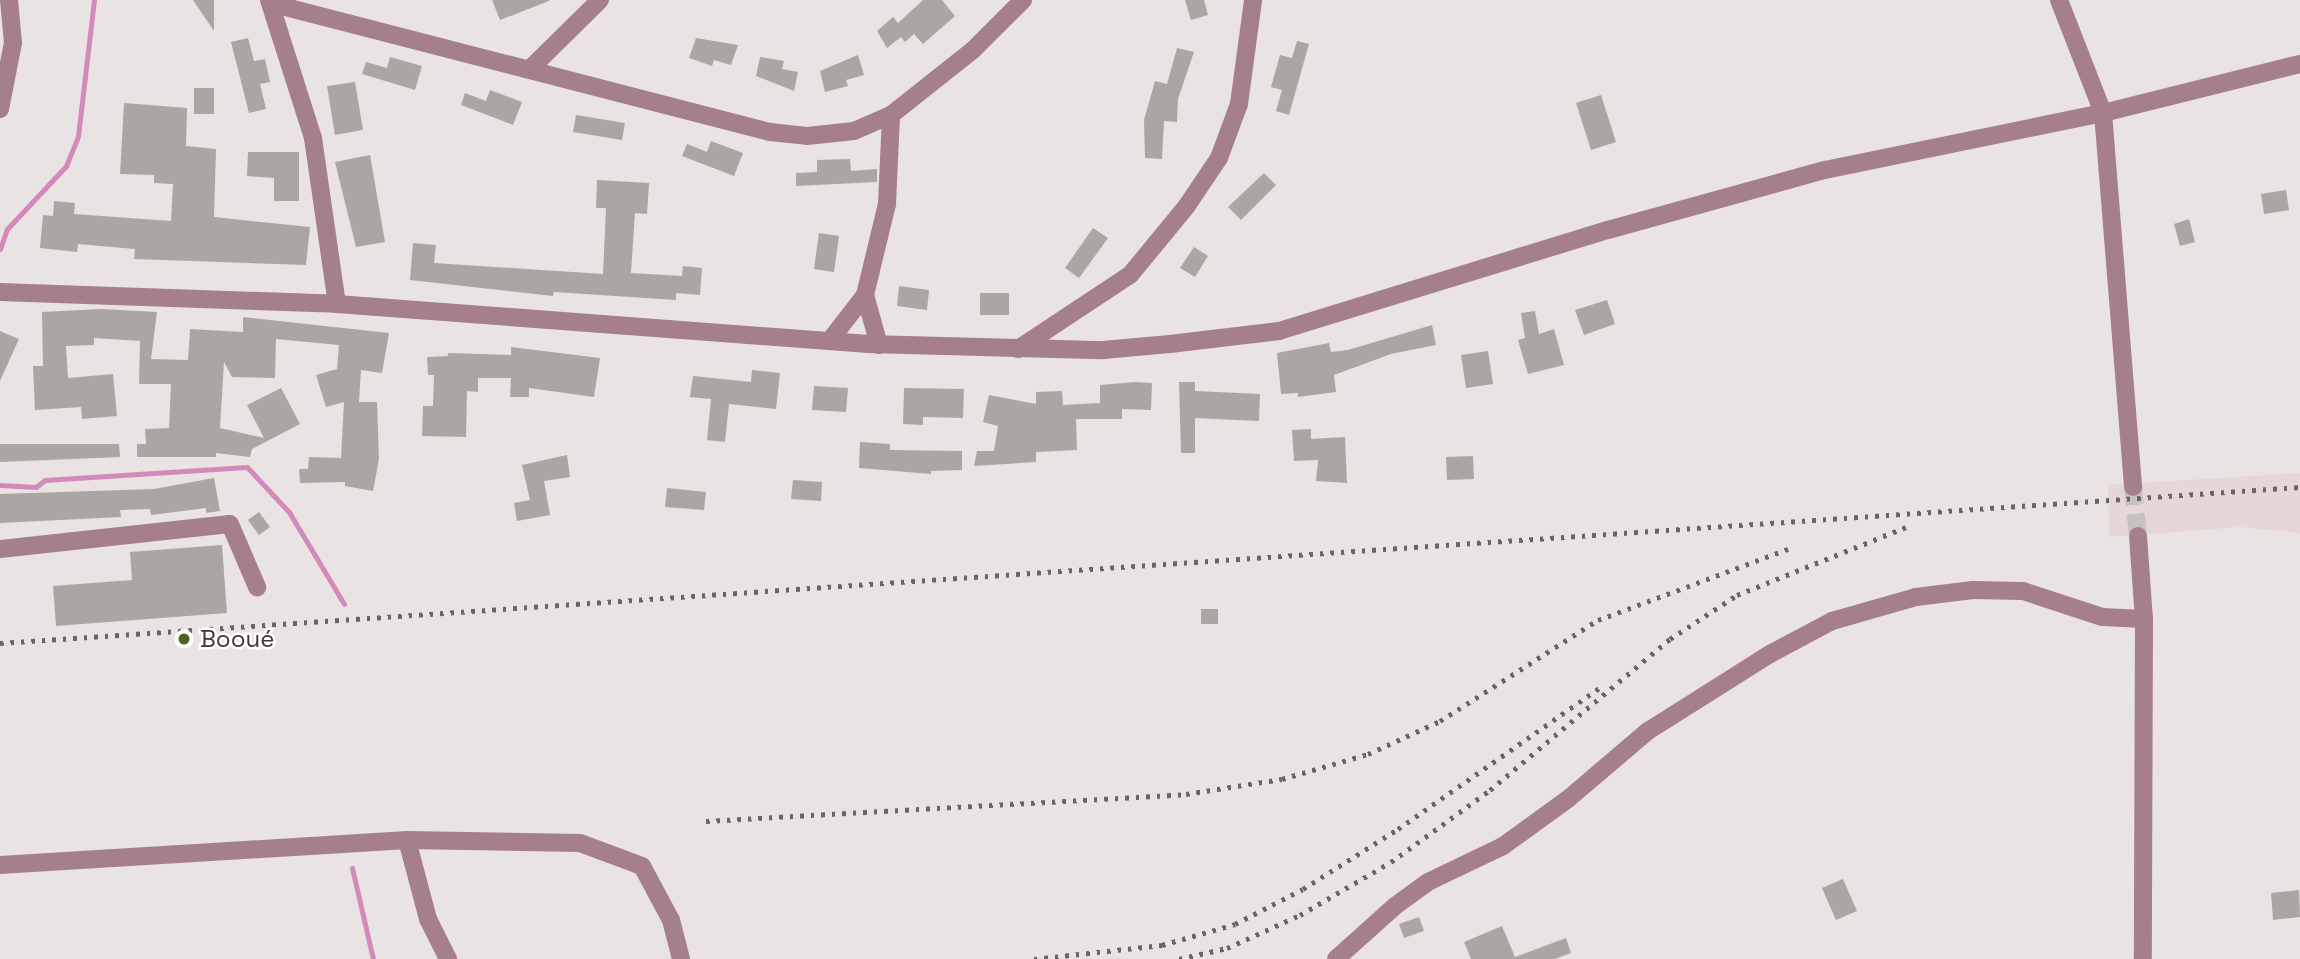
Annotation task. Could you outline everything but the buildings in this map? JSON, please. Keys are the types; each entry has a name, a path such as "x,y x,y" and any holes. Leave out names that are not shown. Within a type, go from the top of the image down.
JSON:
{"street":[{"path":"0,109 13,43 9,0"},
{"path":"531,68 600,0"},
{"path":"269,2 770,132 807,136 854,131 891,115 973,50 1023,0"},
{"path":"1018,349 1130,275 1186,207 1219,158 1239,104 1252,0"},
{"path":"2059,0 2103,113 2111,167 2133,487"},
{"path":"269,2 313,138 337,304"},
{"path":"0,292 337,304 831,339 879,345 1103,350 1279,331 1608,230 1812,173 2103,113 2300,64"},
{"path":"831,339 865,295 887,204 891,115"},
{"path":"865,295 879,345"},
{"path":"0,549 230,524 257,587"},
{"path":"2137,536 2144,619 2143,959"},
{"path":"1336,959 1395,905 1428,882 1503,846 1568,799 1648,732 1750,666 1832,621 1916,597 1973,590 2023,591 2102,617 2144,619"},
{"path":"407,840 428,919 448,959"},
{"path":"0,865 407,840 580,843 642,866 671,920 681,959"}],"shaded area":[{"path":"2300,473 2300,533 2240,527 2109,537 2108,485"}],"waterway":[{"path":"0,249 7,229 66,166 78,136 94,0"},
{"path":"0,485 36,487 45,480 247,467 289,512 344,604"},
{"path":"352,868 373,959"}],"tunnel":[{"path":"2133,487 2138,536"}],"railway":[{"path":"0,643 2300,487"},
{"path":"1179,959 1227,948 1300,915 1391,862 1490,790 1670,639 1737,595 1906,527"},
{"path":"706,821 1186,794 1282,779 1368,754 1440,721 1598,620 1788,549"},
{"path":"1034,959 1162,945 1235,924 1303,889 1398,829 1604,685"}],"place":[{"name":"Booué","path":"184,639"}]}
